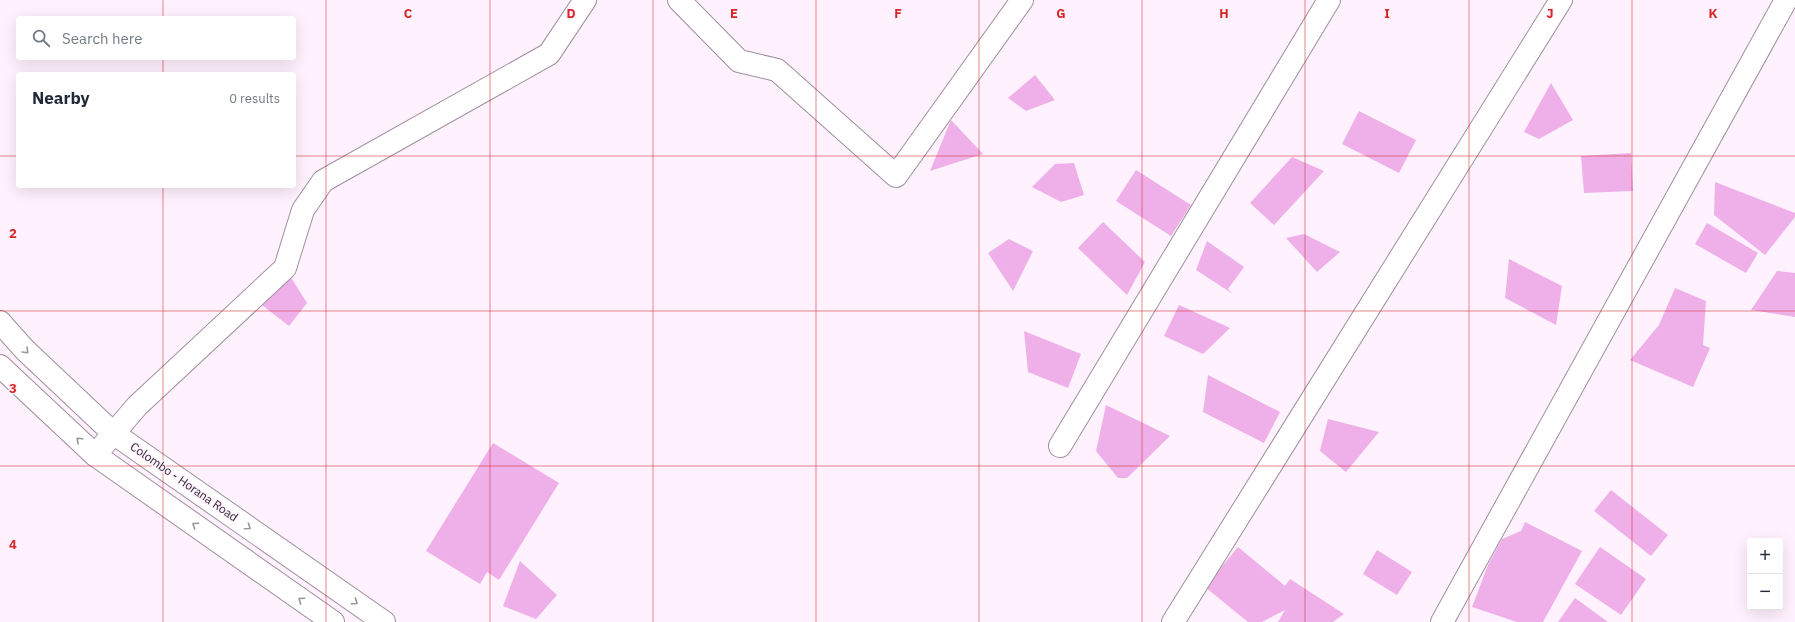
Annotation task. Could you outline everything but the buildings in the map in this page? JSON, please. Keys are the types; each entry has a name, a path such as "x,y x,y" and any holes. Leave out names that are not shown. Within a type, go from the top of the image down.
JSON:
{"street":[{"path":"95,455 137,406 285,268 303,210 324,181 549,54 585,0"},
{"path":"679,0 739,61 777,70 896,176 1022,0"},
{"path":"1060,446 1329,0"},
{"path":"1173,622 1561,0"},
{"path":"1442,622 1786,0"},
{"name":"Colombo - Horana Road","path":"0,322 25,350 114,433 384,622"},
{"path":"1,370 95,455 333,622"}]}
